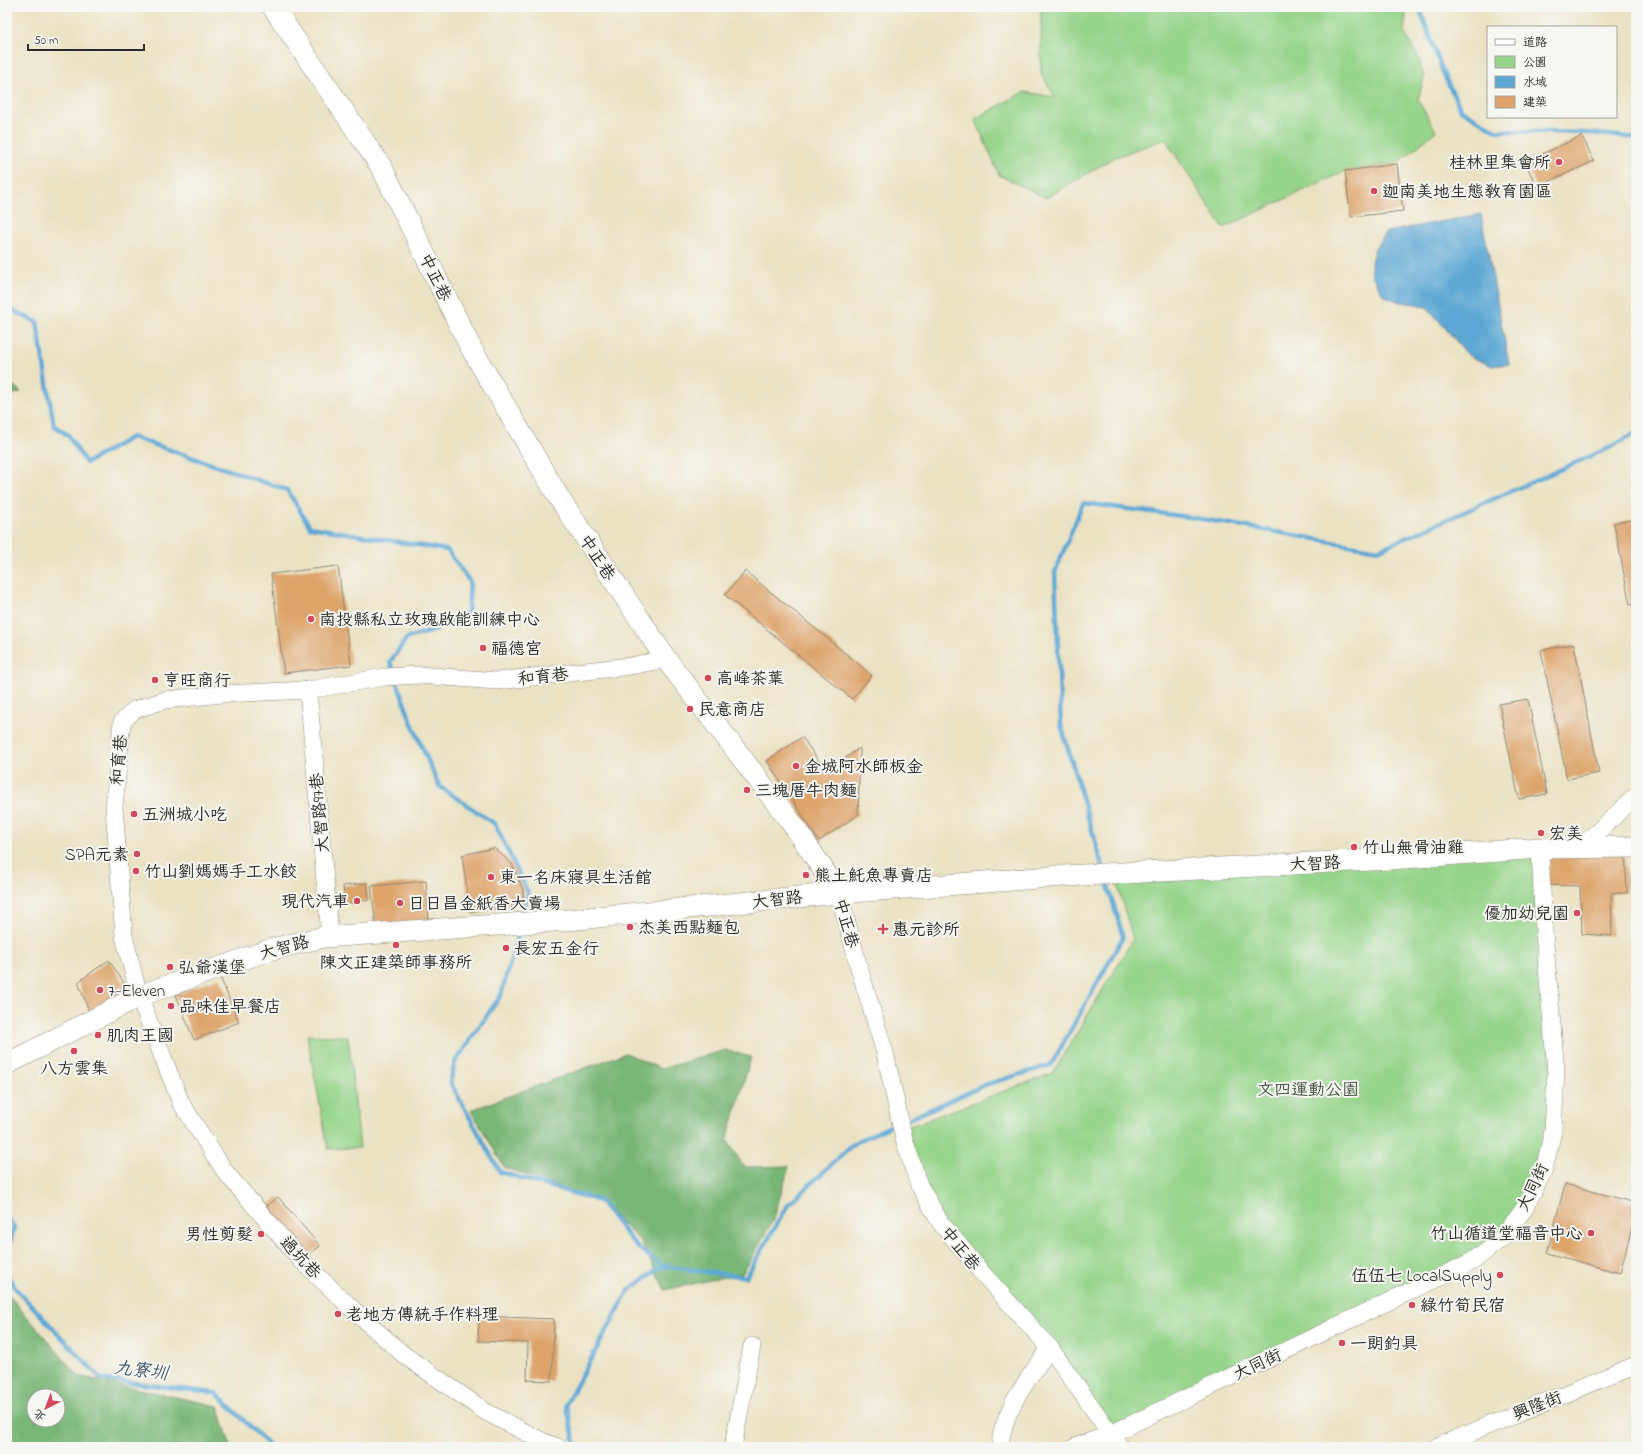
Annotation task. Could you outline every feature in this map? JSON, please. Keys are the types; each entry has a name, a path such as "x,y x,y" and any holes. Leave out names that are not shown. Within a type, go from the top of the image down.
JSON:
{"street":[{"name":"中正巷","path":"273,7 382,168 471,348 559,498 666,659 794,826 839,893 860,971 885,1053 902,1129 919,1185 940,1222 983,1274 1050,1348 1116,1440"},
{"name":"和育巷","path":"139,996 124,936 114,807 122,722 134,710 165,700 222,694 308,690 385,677 418,675 497,681 630,666 666,659"},
{"name":"大智路97巷","path":"308,690 330,936"},
{"path":"1581,847 1636,796"},
{"name":"大智路","path":"7,1064 139,996 272,949 330,936 512,924 839,893 1104,874 1382,860 1540,848 1636,847"},
{"name":"大同街","path":"1075,1447 1116,1440 1473,1261 1502,1238 1524,1209 1544,1170 1554,1122 1556,1072 1544,932 1540,848"},
{"name":"過坑巷","path":"139,996 181,1103 226,1173 302,1261 404,1355 486,1412 549,1446"},
{"path":"733,1447 752,1346"},
{"path":"1000,1447 1001,1432 1017,1396 1050,1348"},
{"name":"興隆街","path":"1439,1447 1636,1365"}],"green space":[{"name":"迦南美地生態教育園區","path":"1041,7 1407,7 1404,32 1419,59 1424,78 1418,100 1436,131 1397,164 1345,171 1223,228 1165,139 1113,158 1046,198 999,175 975,119 1024,92 1055,97 1041,73"},
{"path":"7,380 21,392 7,396"},
{"name":"文四運動公園","path":"1540,848 1554,1122 1524,1209 1473,1261 1113,1428 940,1222 902,1129 1053,1073 1133,939 1114,874"},
{"path":"307,1035 348,1036 360,1148 328,1149"},
{"path":"725,1050 751,1057 727,1140 744,1167 789,1166 774,1218 743,1273 665,1290 641,1242 600,1201 504,1167 471,1110 626,1053 661,1069"},
{"path":"7,1293 78,1376 218,1406 231,1447 7,1447"}],"water":[{"path":"1481,214 1509,364 1492,366 1469,356 1428,308 1416,304 1400,302 1383,295 1372,275 1371,262 1375,248 1386,232"}],"building":[{"name":"桂林里集會所","path":"1582,136 1594,161 1537,187 1525,162"},
{"name":"迦南美地生態教育園區","path":"1397,164 1403,211 1351,217 1345,171"},
{"path":"1636,519 1636,604 1630,605 1614,523"},
{"name":"南投縣私立玫瑰啟能訓練中心","path":"338,566 351,665 284,673 271,574"},
{"path":"745,571 872,675 852,699 725,595"},
{"path":"1574,644 1599,773 1567,779 1541,650"},
{"path":"1528,699 1547,794 1519,799 1499,704"},
{"path":"802,737 826,771 860,748 858,815 819,841 767,761"},
{"name":"東一名床寢具生活館","path":"494,848 512,864 523,890 524,903 470,912 462,855"},
{"name":"優加幼兒園","path":"1625,852 1627,893 1611,893 1612,936 1582,934 1580,886 1543,885 1541,854"},
{"name":"日日昌金紙香大賣場","path":"426,881 429,921 376,926 371,886"},
{"path":"367,883 369,900 345,904 343,886"},
{"name":"7-Eleven","path":"109,960 124,983 115,997 89,1011 78,982"},
{"path":"220,977 239,1022 194,1040 176,995"},
{"name":"竹山循道堂福音中心","path":"1565,1184 1636,1203 1636,1212 1620,1273 1547,1253"},
{"path":"278,1197 320,1246 302,1261 260,1212"},
{"path":"479,1316 554,1319 552,1381 527,1380 528,1343 478,1341"}],"waterway":[{"path":"1421,7 1420,10 1444,75 1461,110 1497,131 1590,133 1636,138"},
{"path":"7,308 37,322 54,426 68,435 86,463 132,437 287,490 310,527 447,550 470,582 468,613 436,630 407,638 390,662 410,719 439,786 495,824 528,893 522,919"},
{"path":"1103,868 1061,725 1055,572 1083,503 1196,518 1378,550 1609,448 1636,433"},
{"path":"904,1121 985,1085 1051,1065 1123,937 1106,879"},
{"path":"519,930 501,995 455,1062 450,1082 500,1172 600,1201 636,1246 662,1266"},
{"path":"576,1447 566,1404 629,1290 662,1266 746,1277 788,1205 854,1143 897,1123"},
{"name":"九寮圳","path":"7,1218 14,1227 7,1254"},
{"name":"九寮圳","path":"7,1275 16,1289 101,1379 216,1393 271,1447"}],"place":[{"name":"桂林里集會所","path":"1559,162"},
{"name":"迦南美地生態教育園區","path":"1374,191"},
{"name":"南投縣私立玫瑰啟能訓練中心","path":"311,619"},
{"name":"福德宮","path":"483,648"},
{"name":"高峰茶葉","path":"708,678"},
{"name":"亨旺商行","path":"155,680"},
{"name":"民意商店","path":"690,709"},
{"name":"金城阿水師板金","path":"796,766"},
{"name":"三塊厝牛肉麵","path":"747,790"},
{"name":"五洲城小吃","path":"134,814"},
{"name":"宏美","path":"1541,833"},
{"name":"竹山無骨油雞","path":"1354,847"},
{"name":"SPA元素","path":"137,854"},
{"name":"竹山劉媽媽手工水餃","path":"136,871"},
{"name":"熊土魠魚專賣店","path":"806,875"},
{"name":"東一名床寢具生活館","path":"491,877"},
{"name":"現代汽車","path":"357,901"},
{"name":"日日昌金紙香大賣場","path":"400,903"},
{"name":"優加幼兒園","path":"1577,913"},
{"name":"杰美西點麵包","path":"630,927"},
{"name":"惠元診所","path":"883,929"},
{"name":"陳文正建築師事務所","path":"396,945"},
{"name":"長宏五金行","path":"506,948"},
{"name":"弘爺漢堡","path":"170,967"},
{"name":"7-Eleven","path":"100,990"},
{"name":"品味佳早餐店","path":"171,1006"},
{"name":"肌肉王國","path":"98,1035"},
{"name":"八方雲集","path":"74,1051"},
{"name":"竹山循道堂福音中心","path":"1591,1233"},
{"name":"男性剪髮","path":"261,1234"},
{"name":"伍伍七 LocalSupply","path":"1500,1275"},
{"name":"綠竹筍民宿","path":"1412,1305"},
{"name":"老地方傳統手作料理","path":"338,1314"},
{"name":"一朗釣具","path":"1342,1343"}]}
